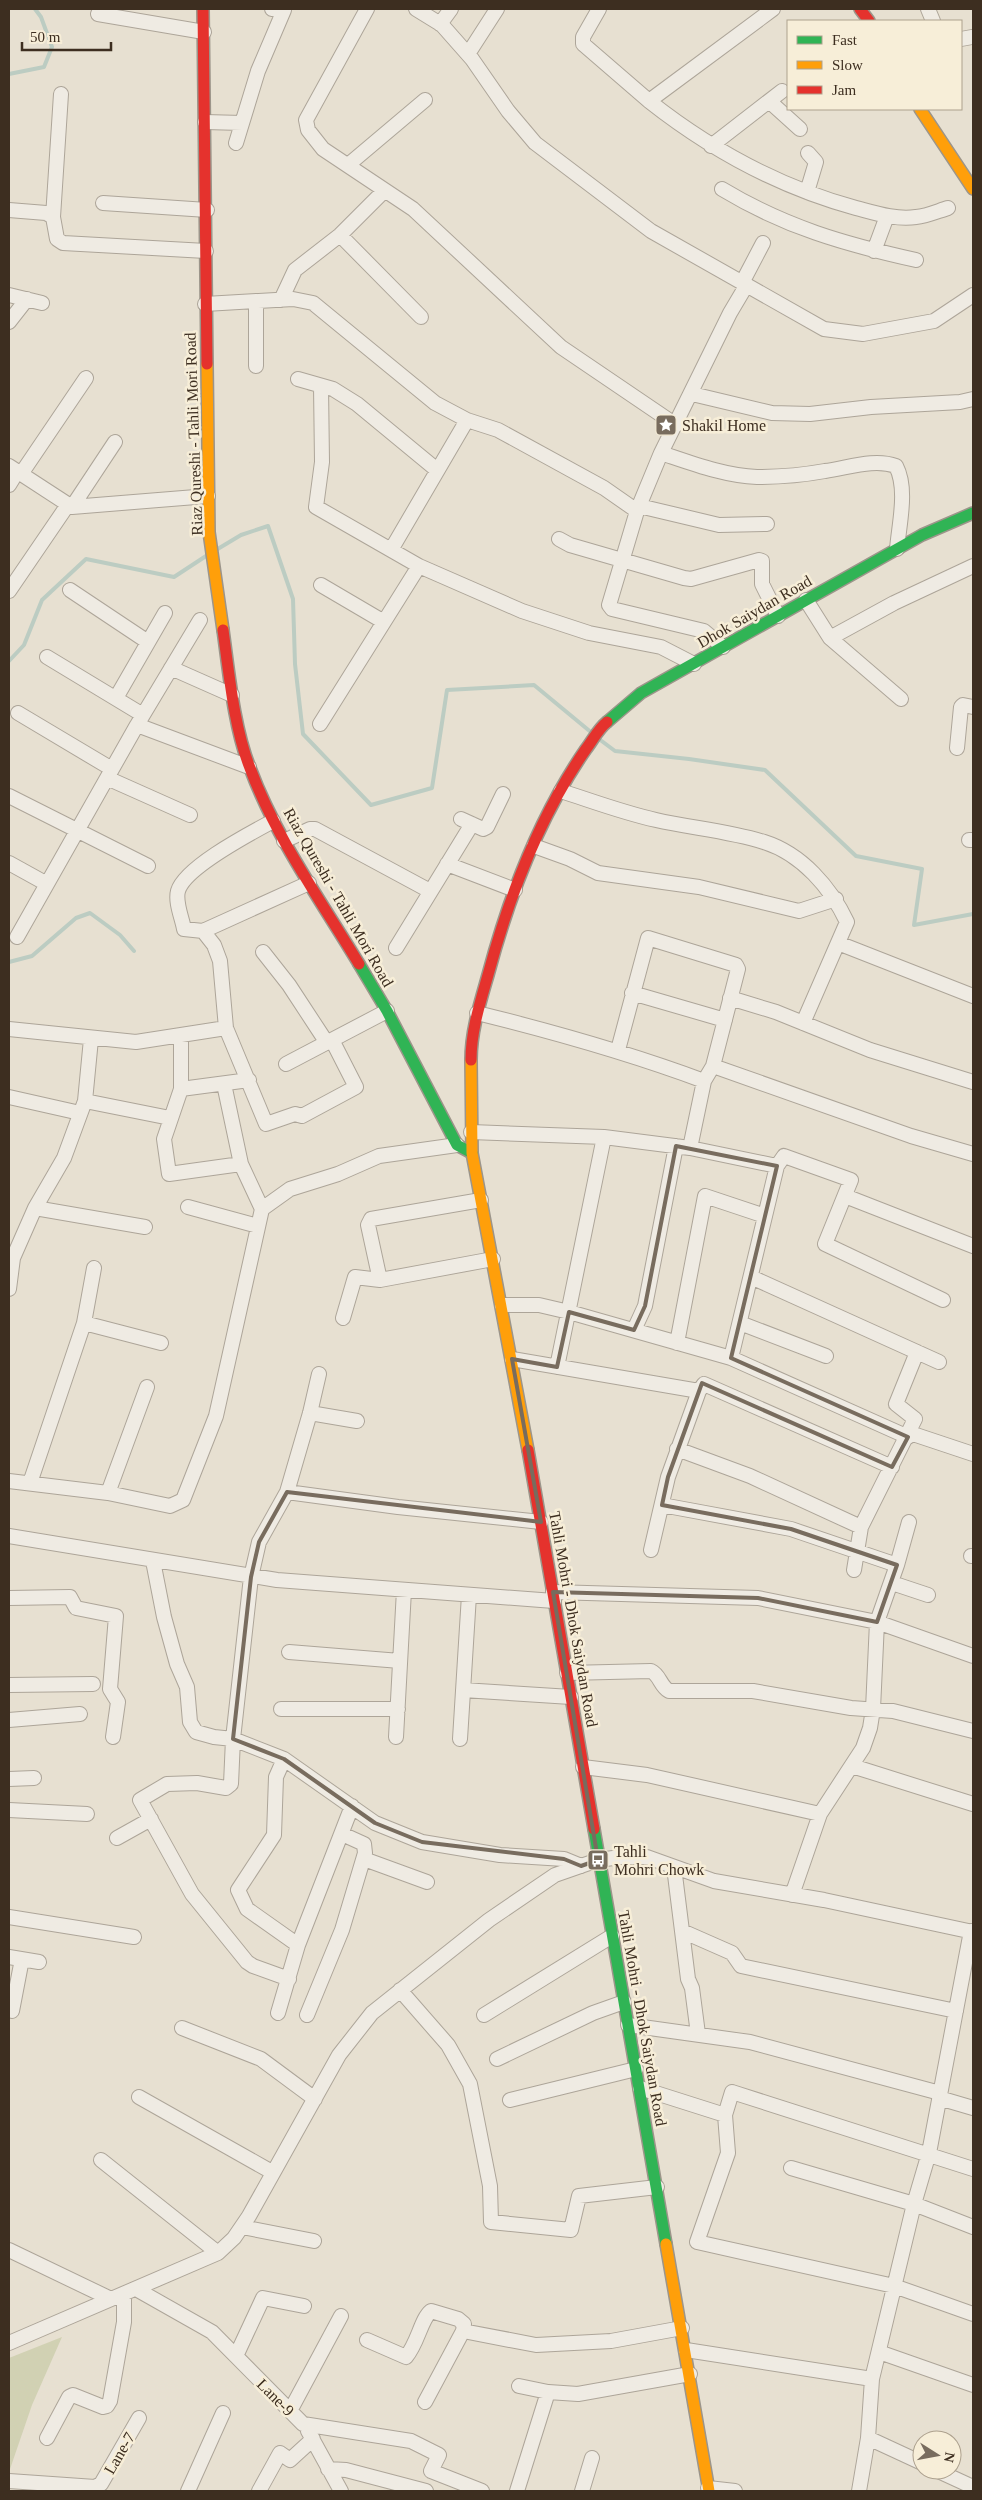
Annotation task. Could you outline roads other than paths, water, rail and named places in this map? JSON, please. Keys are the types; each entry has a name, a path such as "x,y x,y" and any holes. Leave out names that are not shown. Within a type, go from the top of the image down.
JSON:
{"street":[{"name":"Riaz Qureshi - Tahli Mori Road","path":"203,9 207,210 205,304 209,532 232,694 249,767 273,820 387,1011 458,1145"},
{"path":"236,143 258,71 284,10 272,9"},
{"path":"367,9 306,120 308,130 324,149 413,209 561,346 676,425"},
{"path":"416,9 440,24 468,54 508,111 535,143 651,231 824,329 863,334 934,321 973,296"},
{"path":"440,24 451,9"},
{"path":"468,54 497,9"},
{"path":"599,9 583,37 583,44 649,101 711,146 748,167 807,192 887,216 915,217 948,208"},
{"path":"649,101 772,9"},
{"path":"850,9 858,20"},
{"path":"860,9 868,20"},
{"path":"98,14 204,32"},
{"path":"711,146 782,91"},
{"path":"60,94 53,217 57,239 63,243 206,251"},
{"path":"348,165 426,100"},
{"path":"768,102 800,129"},
{"path":"921,110 973,189"},
{"path":"933,110 973,170"},
{"path":"205,122 242,123"},
{"path":"807,192 816,162 808,153"},
{"path":"722,189 746,204 799,228 874,251 916,260"},
{"path":"281,300 295,270 340,235 384,191"},
{"path":"103,203 207,210"},
{"path":"9,210 46,213 53,217"},
{"path":"874,251 887,216"},
{"path":"340,235 421,316"},
{"path":"723,647 704,631 610,607 638,508 661,453 692,394 763,243"},
{"path":"9,295 42,303"},
{"path":"9,322 27,299"},
{"path":"205,304 293,299 313,303 435,403 467,420 498,430 638,508 719,525 767,524"},
{"path":"256,301 256,366"},
{"path":"9,485 16,470 86,378"},
{"path":"298,379 332,389 357,404 438,470"},
{"path":"321,386 322,462 316,507 419,566 522,611 589,633 661,647 694,664"},
{"path":"692,394 763,412 810,414 871,407 960,402 973,399"},
{"path":"391,550 467,420"},
{"path":"9,591 115,442"},
{"path":"661,453 726,472 755,477 823,472 870,463 886,462 896,466 900,474 901,487 897,549"},
{"path":"16,470 70,506 208,496"},
{"name":"Dhok Saiydan Road","path":"574,767 604,724 642,694 922,535 973,513"},
{"path":"559,539 570,545 691,579 759,560 762,561 762,584 778,616"},
{"path":"320,724 419,566"},
{"path":"830,638 894,603 973,566"},
{"path":"321,585 384,622"},
{"path":"70,590 148,642"},
{"path":"806,600 830,638 901,699"},
{"path":"116,698 165,613"},
{"path":"17,937 109,773 200,620"},
{"path":"48,657 116,698 140,720 249,767"},
{"path":"171,668 232,694"},
{"path":"957,748 961,707 962,705 973,706"},
{"path":"18,713 109,773 190,815"},
{"name":"Tahli Mohri - Dhok Saiydan Road","path":"574,767 534,846 504,915 477,1013 471,1045 472,1153 512,1359 709,2490"},
{"path":"561,791 654,820 764,842 783,850 818,878 836,899 847,922 803,1023"},
{"path":"396,948 447,864 466,821 483,829 486,827 503,794"},
{"path":"9,796 148,866"},
{"path":"273,820 222,850 183,882 178,891 178,899 184,929 203,931 309,883"},
{"path":"284,841 310,829 315,829 430,892"},
{"path":"534,846 570,859 598,873 699,887 799,910 836,899"},
{"path":"9,862 46,884"},
{"path":"447,864 515,890"},
{"path":"203,931 214,945 220,961 226,1028 266,1124 295,1114 302,1116 356,1088 329,1042 290,985 264,952"},
{"path":"618,1050 646,940 650,938 736,964 738,969 713,1066 704,1081 690,1148"},
{"path":"838,943 973,996"},
{"path":"632,994 725,1020"},
{"path":"730,998 776,1012 870,1050 973,1082"},
{"path":"286,1064 387,1011"},
{"path":"477,1013 618,1050 704,1081"},
{"path":"9,1029 91,1038 146,1041 226,1028"},
{"path":"181,1035 180,1089 164,1139 169,1174 241,1164"},
{"path":"9,1289 11,1257 64,1158 83,1107 91,1038"},
{"path":"713,1066 910,1136 973,1154"},
{"path":"180,1089 249,1080"},
{"path":"9,1481 108,1494 170,1506 183,1500 216,1416 262,1209 241,1164 224,1084"},
{"path":"9,1097 170,1118"},
{"path":"471,1132 604,1137 690,1148 777,1166"},
{"path":"557,1366 604,1137"},
{"path":"262,1209 290,1189 338,1174 379,1156 458,1145 472,1153"},
{"path":"634,1330 645,1306 676,1146"},
{"path":"731,1358 777,1166 784,1156 851,1180 825,1244 943,1300"},
{"path":"678,1343 705,1196 766,1216"},
{"path":"844,1196 973,1246"},
{"path":"380,1280 368,1225 371,1219 481,1200"},
{"path":"188,1207 258,1226"},
{"path":"36,1208 145,1227"},
{"path":"343,1318 355,1277 380,1280 493,1260"},
{"path":"30,1483 84,1323 94,1268"},
{"path":"751,1277 939,1362"},
{"path":"502,1305 539,1305 731,1358 909,1435 973,1454"},
{"path":"84,1323 161,1342"},
{"path":"740,1323 826,1356"},
{"path":"854,1570 861,1527 909,1435 915,1419 896,1404 916,1352"},
{"path":"512,1359 699,1391"},
{"path":"289,1979 257,1968 192,1894 140,1800 167,1784 197,1783 226,1788 231,1784 233,1739 251,1577 259,1542 287,1492 310,1413 319,1374"},
{"path":"652,1550 668,1477 699,1391 704,1384 892,1467"},
{"path":"108,1494 147,1387"},
{"path":"310,1413 357,1421"},
{"path":"677,1449 750,1476 861,1527"},
{"path":"287,1492 398,1507 540,1522"},
{"path":"662,1505 791,1529 897,1565"},
{"path":"792,1895 820,1814 863,1748 874,1709 877,1622 892,1583 910,1522"},
{"path":"9,1536 251,1577 404,1590 469,1595 758,1598 877,1622 973,1656"},
{"path":"154,1561 174,1654 187,1688 190,1722 196,1732 214,1737 233,1739 284,1759 375,1823 422,1842 500,1854 564,1859 581,1866"},
{"path":"892,1583 928,1594"},
{"path":"396,1737 404,1590"},
{"path":"460,1739 469,1595"},
{"path":"9,1598 70,1597 76,1608 116,1616 110,1689 118,1702 113,1737"},
{"path":"289,1652 400,1661"},
{"path":"567,1673 651,1671 657,1675 662,1686 669,1691 753,1691 893,1711 973,1731"},
{"path":"9,1685 93,1684"},
{"path":"463,1690 571,1697"},
{"path":"281,1709 398,1709"},
{"path":"9,1720 80,1714"},
{"path":"284,1759 276,1777 274,1835 238,1890 247,1909 298,1945"},
{"path":"852,1766 973,1804"},
{"path":"583,1767 647,1776 820,1814"},
{"path":"9,1779 34,1778"},
{"path":"278,2013 298,1945 352,1806"},
{"path":"9,1810 87,1814"},
{"path":"117,1838 151,1819"},
{"path":"307,2014 342,1930 364,1859 366,1848 364,1844 342,1834"},
{"path":"9,2343 218,2253 242,2227 339,2055 372,2013 489,1920 555,1875 598,1860 622,1857 647,1857 714,1880 972,1932 928,2154 872,2378 868,2438 859,2491"},
{"path":"364,1859 427,1882"},
{"path":"674,1867 698,2034"},
{"path":"9,1917 134,1937"},
{"path":"682,1931 732,1953 741,1966 956,2011"},
{"path":"484,2015 612,1936"},
{"path":"12,2011 15,1958 39,1962"},
{"path":"400,1990 448,2045 470,2084 490,2186 491,2222 571,2230 580,2196 657,2187"},
{"path":"497,2060 594,2013 624,2002"},
{"path":"628,2025 750,2042 940,2096 973,2108"},
{"path":"182,2028 261,2059 314,2099"},
{"path":"510,2100 636,2069"},
{"path":"640,2088 725,2116"},
{"path":"973,2169 732,2092 725,2116 728,2153 697,2242 894,2286 973,2314"},
{"path":"139,2097 272,2172"},
{"path":"101,2160 218,2253"},
{"path":"791,2168 914,2204 973,2227"},
{"path":"242,2227 314,2240"},
{"name":"Lane-9","path":"9,2250 124,2294 212,2332 304,2424 411,2441 439,2455 431,2471 482,2491"},
{"path":"47,2438 69,2397 73,2395 102,2406 107,2406 120,2350 124,2322 124,2294"},
{"path":"236,2356 263,2298 304,2306"},
{"path":"367,2340 406,2357 413,2348 425,2317 431,2311 458,2319 464,2324 463,2331 425,2402"},
{"path":"290,2411 341,2316"},
{"path":"463,2331 536,2345 611,2341 682,2328"},
{"path":"686,2350 872,2378"},
{"path":"879,2352 973,2385"},
{"path":"519,2386 548,2392 578,2394 690,2374"},
{"path":"517,2491 548,2392"},
{"path":"188,2491 224,2412"},
{"name":"Lane-7","path":"9,2481 95,2487 102,2484 139,2418"},
{"path":"304,2424 341,2491"},
{"path":"259,2491 280,2453 290,2460 313,2438"},
{"path":"868,2438 912,2458"},
{"path":"582,2491 592,2458"},
{"path":"328,2468 346,2470 403,2488 426,2491"},
{"path":"958,2480 973,2487"},
{"path":"709,2490 735,2491"}],"waterway":[{"path":"9,74 44,67 52,47 41,17 35,9"},
{"path":"216,550 241,535 268,526 293,599 295,664 303,734 371,805 432,788 447,690 534,685 592,733"},
{"path":"9,661 24,645 42,600 86,559 174,577 206,556"},
{"path":"599,739 615,751 765,770 856,856 922,869 914,925 973,914"},
{"path":"9,962 32,956 76,918 90,913 120,935 134,951"}],"place":[{"name":"Shakil Home","path":"666,425"},
{"name":"Tahli Mohri Chowk","path":"598,1860"}]}
